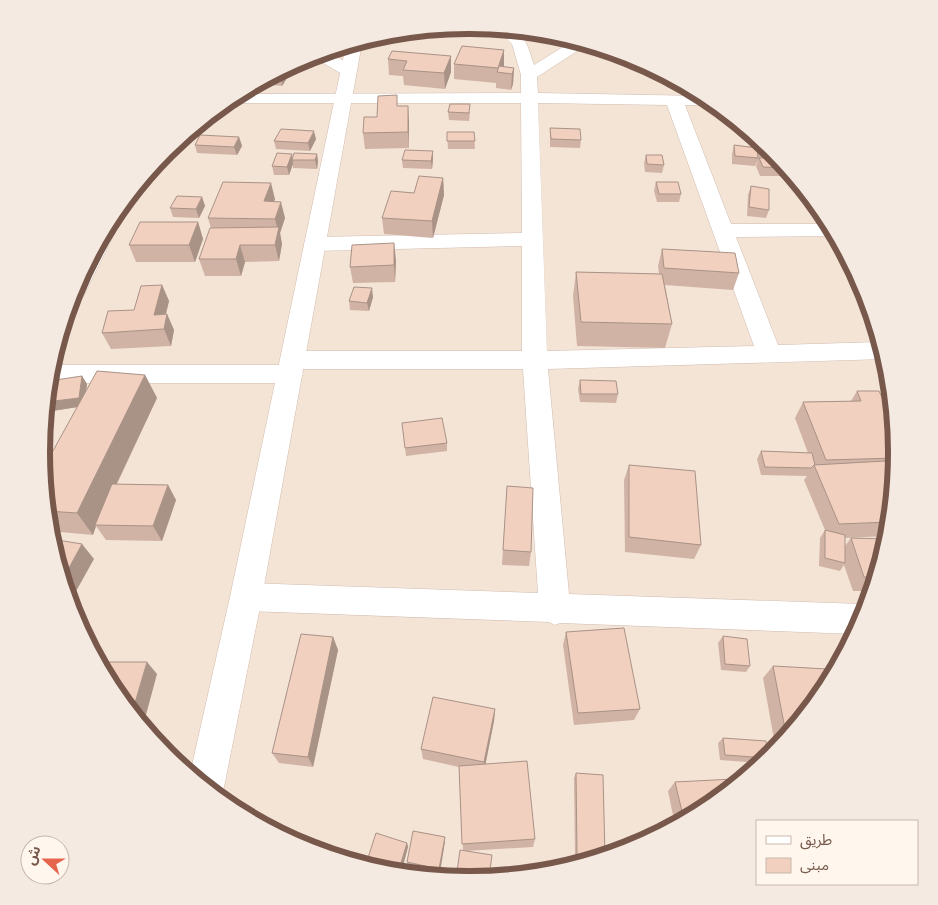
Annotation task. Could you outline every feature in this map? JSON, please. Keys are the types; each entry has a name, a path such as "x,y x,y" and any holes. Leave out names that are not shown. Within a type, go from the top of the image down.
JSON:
{"street":[{"path":"513,36 519,42 528,87 535,360 555,610"},
{"path":"528,87 575,48"},
{"path":"208,780 246,598 352,51"},
{"path":"327,59 348,70"},
{"path":"245,99 342,99 528,87 674,101 697,101"},
{"path":"674,101 769,354"},
{"path":"723,230 824,230"},
{"path":"315,244 533,239"},
{"path":"58,374 875,352"},
{"path":"246,598 853,619"}],"shaded area":[{"path":"469,34 496,35 524,37 577,48 604,56 654,77 702,104 724,120 765,156 784,176 832,243 845,267 866,318 880,371 884,398 888,452 887,480 880,534 873,561 866,587 845,638 832,662 801,707 784,729 745,767 702,801 678,815 654,828 604,849 577,857 524,868 469,871 442,870 414,868 361,857 334,849 284,828 236,801 214,785 173,749 154,729 106,662 93,638 72,587 58,534 54,507 51,480 51,425 58,371 65,344 72,318 93,267 106,243 137,198 154,176 193,138 236,104 260,90 284,77 334,56 361,48 414,37"}],"building":[{"path":"462,46 504,50 498,68 454,64"},
{"path":"392,51 451,56 444,73 403,70 407,61 388,59"},
{"path":"499,66 514,68 512,74 497,72"},
{"path":"397,95 397,106 408,106 408,132 363,133 364,117 377,117 378,96"},
{"path":"450,104 470,104 469,113 448,112"},
{"path":"550,128 580,129 581,140 551,139"},
{"path":"281,129 314,131 308,143 274,141"},
{"path":"447,132 474,132 475,141 447,141"},
{"path":"200,135 239,137 234,147 195,145"},
{"path":"734,145 757,149 758,158 735,156"},
{"path":"405,150 433,151 431,161 402,160"},
{"path":"277,153 292,154 287,167 272,166"},
{"path":"294,153 317,154 315,160 292,160"},
{"path":"646,155 662,155 664,165 647,164"},
{"path":"759,158 767,158 776,168 763,167"},
{"path":"419,176 443,178 432,221 382,218 391,191 414,193"},
{"path":"223,182 271,183 264,201 281,202 275,219 208,218"},
{"path":"656,182 678,182 681,194 659,194"},
{"path":"751,186 769,189 769,210 749,207"},
{"path":"177,196 202,197 196,209 170,208"},
{"path":"140,222 198,222 189,245 129,245"},
{"path":"279,227 275,245 240,245 236,259 199,259 210,228"},
{"path":"394,243 394,265 350,267 352,245"},
{"path":"662,249 735,253 739,273 664,268"},
{"path":"576,272 662,274 672,324 581,322"},
{"path":"162,285 154,315 167,314 164,329 102,333 108,311 134,310 141,286"},
{"path":"354,287 372,288 367,303 349,301"},
{"path":"97,371 145,375 77,513 55,512 50,456"},
{"path":"82,376 79,398 54,401 57,380"},
{"path":"580,380 616,381 618,394 581,394"},
{"path":"857,391 879,391 885,403 888,458 826,460 803,402 861,401"},
{"path":"442,418 447,443 405,448 402,423"},
{"path":"761,451 812,453 815,465 811,468 765,467"},
{"path":"885,461 888,466 887,480 882,522 839,524 814,465"},
{"path":"629,465 695,471 701,545 629,537"},
{"path":"112,484 168,485 153,526 95,525"},
{"path":"507,486 533,488 531,552 503,550"},
{"path":"825,530 845,535 845,563 825,558"},
{"path":"851,538 879,539 869,577 864,577"},
{"path":"60,540 82,544 68,571"},
{"path":"624,628 640,709 578,713 566,632"},
{"path":"301,634 333,637 308,757 272,753"},
{"path":"723,636 747,639 750,666 725,664"},
{"path":"106,662 147,662 135,704"},
{"path":"773,666 827,669 817,685 785,728"},
{"path":"433,697 495,709 484,762 421,749"},
{"path":"723,738 766,741 767,747 756,757 725,755"},
{"path":"527,761 535,839 462,844 459,766"},
{"path":"576,773 603,775 605,849 582,855 577,855"},
{"path":"731,779 702,801 682,813 675,782"},
{"path":"413,831 445,837 439,869 407,862"},
{"path":"376,833 407,843 400,865 368,859"},
{"path":"460,850 492,855 490,870 457,871"}]}
